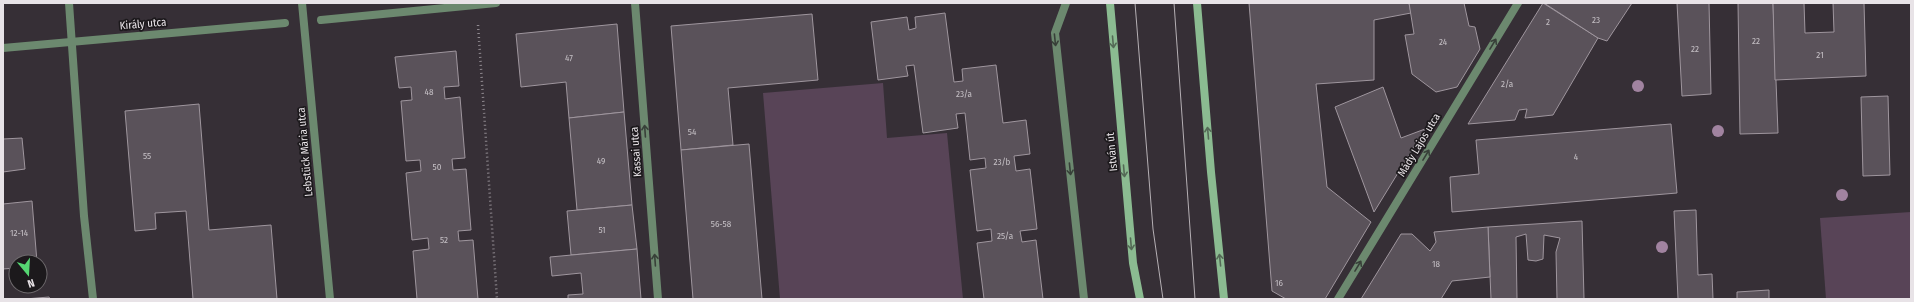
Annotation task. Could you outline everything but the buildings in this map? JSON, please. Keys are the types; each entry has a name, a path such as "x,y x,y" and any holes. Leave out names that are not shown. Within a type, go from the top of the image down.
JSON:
{"street":[{"path":"69,3 84,216 93,299"},
{"name":"Lebstück Mária utca","path":"302,3 330,299"},
{"path":"322,20 496,3"},
{"name":"Kassai utca","path":"635,3 658,299"},
{"path":"1066,3 1055,33 1084,299"},
{"name":"István út","path":"1110,3 1133,263 1140,299"},
{"path":"1197,3 1211,172 1224,299"},
{"name":"Mády Lajos utca","path":"1338,299 1518,3"},
{"name":"Király utca","path":"3,48 285,23"}],"path":[{"path":"477,5 497,299"}],"shaded area":[{"path":"883,83 887,138 947,133 963,299 780,299 763,93"},
{"path":"1911,212 1911,298 1826,299 1820,218"}],"tram line":[{"path":"1135,3 1153,229 1163,299"},
{"path":"1174,3 1195,299"}]}
